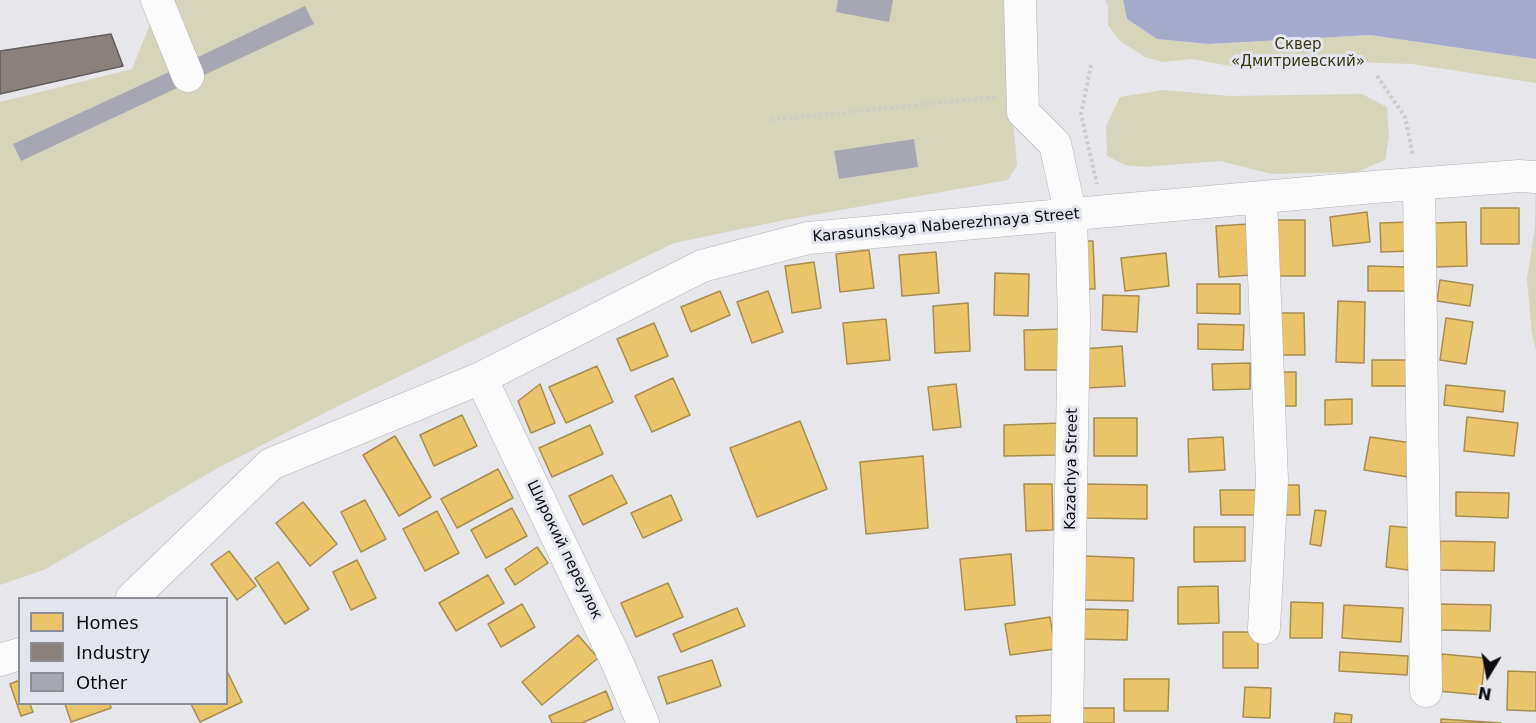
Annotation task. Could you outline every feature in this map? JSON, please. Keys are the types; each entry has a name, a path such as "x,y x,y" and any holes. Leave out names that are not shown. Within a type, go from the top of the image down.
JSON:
{"street":[{"path":"157,0 188,76"},
{"name":"Kazachya Street","path":"1020,0 1023,112 1055,144 1071,216 1074,319 1067,723"},
{"name":"Karasunskaya Naberezhnaya Street","path":"133,597 271,464 481,378 702,266 808,238 1419,184 1536,177"},
{"path":"1419,184 1426,691"},
{"path":"1261,199 1272,480 1264,628"},
{"name":"Широкий переулок","path":"481,378 618,664 643,723"},
{"path":"0,660 18,655"}],"path":[{"path":"1091,65 1080,114 1102,212"},
{"path":"1377,76 1405,117 1419,184"},
{"path":"771,120 1023,94"}],"green space":[{"path":"160,0 1003,0 1017,165 1008,180 785,220 674,243 332,409 216,469 46,569 0,585 0,102 132,69"},
{"name":"Сквер «Дмитриевский»","path":"1105,0 1123,0 1127,19 1157,39 1209,44 1370,35 1536,59 1536,83 1412,64 1347,62 1298,69 1247,69 1192,59 1163,62 1145,57 1120,41 1108,25 1108,6"},
{"path":"1163,90 1230,96 1362,94 1387,107 1389,137 1385,160 1357,172 1272,174 1220,161 1145,167 1125,165 1107,156 1106,126 1120,97"},
{"path":"1536,157 1536,350 1532,334 1527,279 1535,227"}],"water":[{"path":"1123,0 1536,0 1536,59 1370,35 1209,44 1157,39 1127,19"}],"building: Homes":[{"path":"1481,208 1519,208 1519,244 1481,244"},
{"path":"1367,212 1370,242 1333,246 1330,217"},
{"path":"1275,220 1305,220 1305,276 1275,276"},
{"path":"1411,222 1412,251 1381,252 1380,223"},
{"path":"1466,222 1467,266 1436,267 1435,223"},
{"path":"1249,224 1253,275 1219,277 1216,226"},
{"path":"1083,241 1093,241 1095,289 1085,289"},
{"path":"869,250 874,288 840,292 836,254"},
{"path":"936,252 939,293 902,296 899,255"},
{"path":"1166,253 1169,286 1125,291 1121,258"},
{"path":"814,262 821,308 792,313 785,266"},
{"path":"1368,266 1409,267 1409,291 1368,291"},
{"path":"995,273 1029,274 1028,316 994,315"},
{"path":"1440,280 1473,285 1470,306 1437,301"},
{"path":"1197,284 1240,284 1240,314 1197,313"},
{"path":"720,291 730,315 691,332 681,307"},
{"path":"768,291 783,332 752,343 737,302"},
{"path":"1103,295 1139,296 1137,332 1102,330"},
{"path":"1338,301 1365,302 1364,363 1336,362"},
{"path":"968,303 970,351 935,353 933,306"},
{"path":"1278,313 1304,313 1305,355 1279,355"},
{"path":"1446,318 1473,322 1466,364 1440,360"},
{"path":"886,319 890,360 847,364 843,323"},
{"path":"654,323 668,356 631,371 617,339"},
{"path":"1198,324 1244,325 1243,350 1198,349"},
{"path":"1065,329 1066,370 1025,370 1024,330"},
{"path":"1122,346 1125,386 1086,388 1083,349"},
{"path":"1372,360 1408,360 1408,386 1372,386"},
{"path":"1250,363 1250,389 1213,390 1212,364"},
{"path":"597,366 613,402 566,423 549,387"},
{"path":"1279,372 1296,372 1296,406 1279,406"},
{"path":"673,378 690,415 652,432 635,396"},
{"path":"540,384 555,423 531,433 518,401"},
{"path":"956,384 961,427 933,430 928,387"},
{"path":"1446,385 1505,391 1503,412 1444,405"},
{"path":"1352,399 1352,424 1325,425 1325,400"},
{"path":"462,415 477,446 434,466 420,435"},
{"path":"1467,417 1518,423 1514,456 1464,451"},
{"path":"1094,418 1137,418 1137,456 1094,456"},
{"path":"800,421 827,489 757,517 730,448"},
{"path":"1060,423 1061,455 1004,456 1004,425"},
{"path":"590,425 603,454 552,477 539,448"},
{"path":"395,436 431,497 399,516 363,455"},
{"path":"1223,437 1225,470 1189,472 1188,439"},
{"path":"1370,437 1419,444 1414,478 1364,470"},
{"path":"923,456 928,528 866,534 860,462"},
{"path":"498,469 513,498 457,528 441,499"},
{"path":"612,475 627,503 583,525 569,496"},
{"path":"1024,484 1052,484 1053,530 1026,531"},
{"path":"1086,484 1147,485 1147,519 1086,518"},
{"path":"1284,485 1299,485 1300,515 1284,515"},
{"path":"1220,490 1257,490 1257,515 1221,515"},
{"path":"1456,492 1509,493 1508,518 1456,516"},
{"path":"671,495 682,520 643,538 631,513"},
{"path":"365,500 386,539 361,552 341,512"},
{"path":"303,502 337,544 310,566 276,523"},
{"path":"512,508 527,536 486,558 471,530"},
{"path":"1315,510 1326,511 1321,546 1310,544"},
{"path":"437,511 459,553 425,571 403,529"},
{"path":"1390,526 1412,528 1408,570 1386,567"},
{"path":"1194,527 1245,527 1245,561 1194,562"},
{"path":"1440,541 1495,542 1494,571 1439,570"},
{"path":"537,547 548,563 515,585 505,569"},
{"path":"229,551 256,586 237,600 211,564"},
{"path":"1011,554 1015,605 965,610 960,559"},
{"path":"1085,556 1134,558 1133,601 1084,600"},
{"path":"357,560 376,598 351,610 333,572"},
{"path":"278,562 309,609 285,624 255,578"},
{"path":"488,575 504,603 456,631 439,603"},
{"path":"668,583 683,617 636,637 621,603"},
{"path":"1218,586 1219,623 1178,624 1178,587"},
{"path":"1291,602 1323,603 1322,638 1290,638"},
{"path":"522,604 535,627 501,647 488,624"},
{"path":"1439,604 1491,605 1490,631 1439,630"},
{"path":"1344,605 1403,608 1401,642 1342,638"},
{"path":"737,608 745,626 681,652 673,634"},
{"path":"1083,609 1128,610 1127,640 1083,639"},
{"path":"1050,617 1055,649 1010,655 1005,624"},
{"path":"1223,632 1258,632 1258,668 1223,668"},
{"path":"578,635 598,658 542,705 522,682"},
{"path":"1340,652 1408,656 1407,675 1339,671"},
{"path":"1442,654 1485,658 1481,695 1438,691"},
{"path":"712,660 721,686 667,704 658,677"},
{"path":"1508,671 1536,672 1536,711 1507,710"},
{"path":"228,673 242,702 200,722 192,705 228,705"},
{"path":"1124,679 1169,679 1168,711 1124,711"},
{"path":"18,681 18,705 30,705 33,712 21,716 10,684"},
{"path":"1245,687 1271,688 1270,718 1243,717"},
{"path":"606,691 613,709 582,723 552,723 549,716"},
{"path":"65,705 110,705 111,708 71,722"},
{"path":"1076,708 1114,708 1114,723 1076,723"},
{"path":"1335,713 1352,715 1351,723 1334,723"},
{"path":"1057,715 1057,723 1017,723 1016,716"},
{"path":"1441,719 1501,723 1441,723"}],"building: Industry":[{"path":"111,34 123,66 0,94 0,51"}],"building: Other":[{"path":"838,0 893,0 889,22 836,12"},
{"path":"305,6 314,24 204,75 196,58"},
{"path":"169,72 177,88 21,161 13,144"},
{"path":"914,139 918,167 839,179 834,151"}]}
